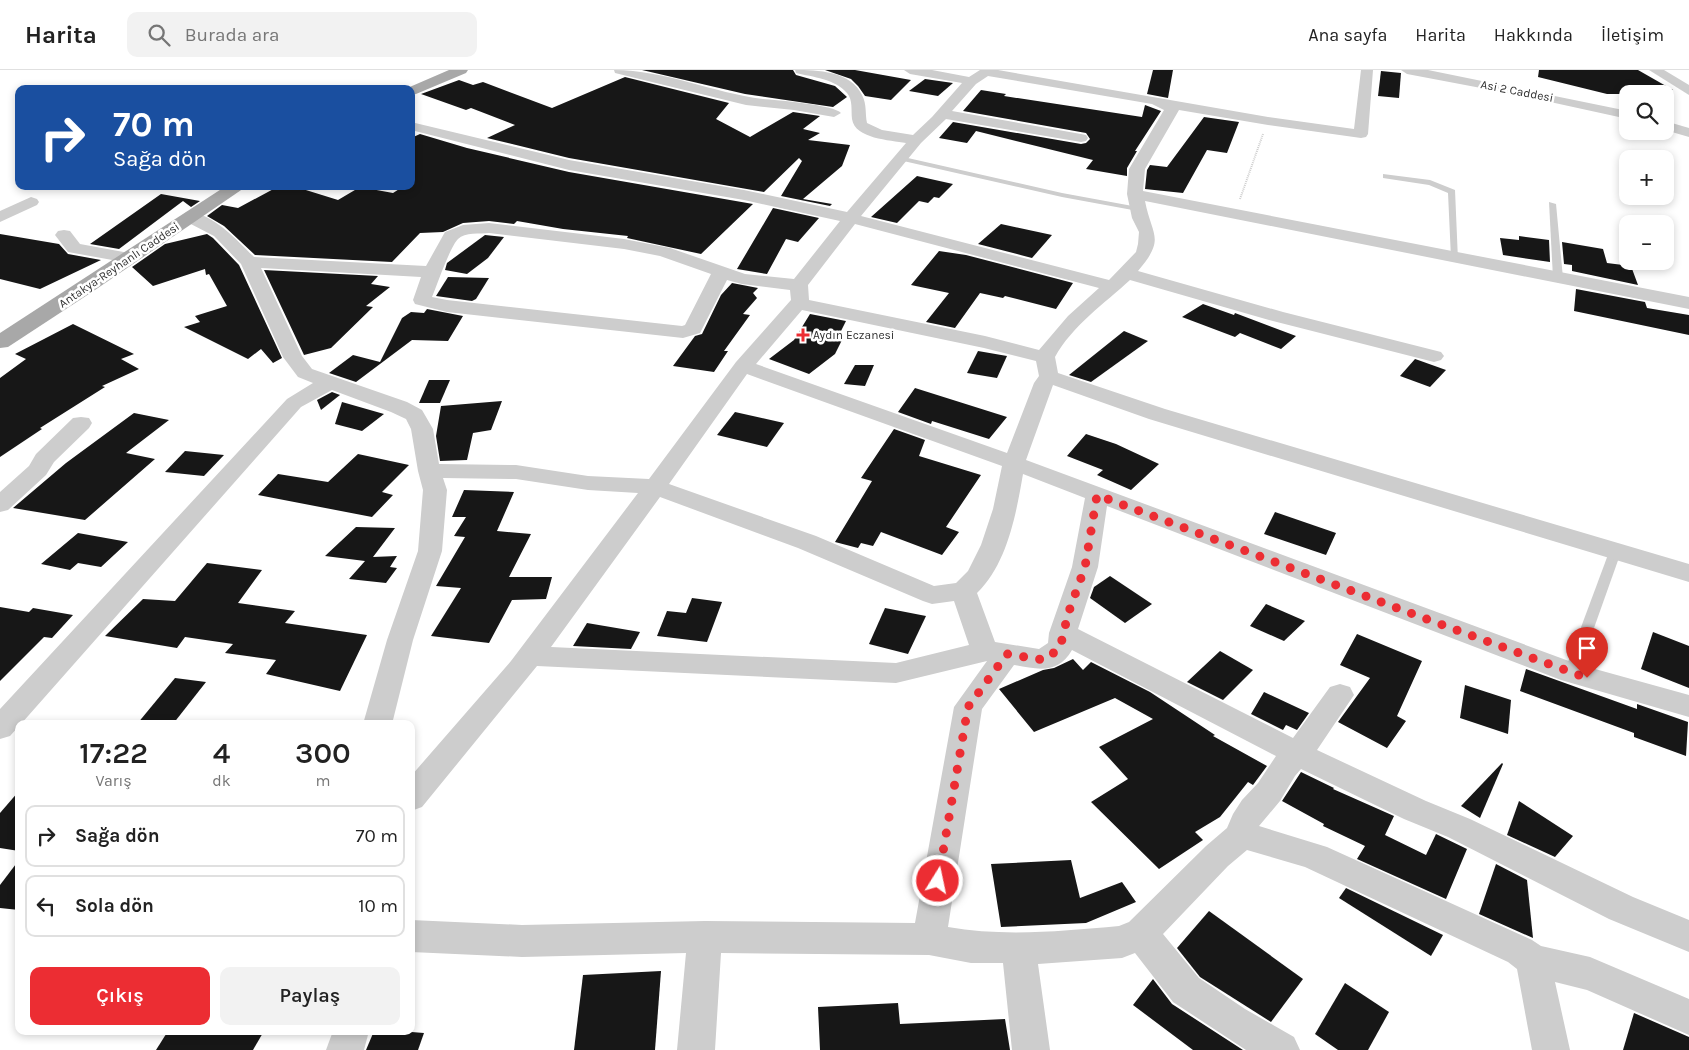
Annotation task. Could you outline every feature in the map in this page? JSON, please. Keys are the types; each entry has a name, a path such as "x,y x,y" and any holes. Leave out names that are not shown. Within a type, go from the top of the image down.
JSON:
{"main road":[{"path":"415,89 461,70"},
{"name":"Antakya-Reyhanlı Caddesi","path":"0,342 232,190"}],"street":[{"path":"620,70 746,101 834,112"},
{"path":"801,70 841,82 850,88 858,101 860,124 864,127 880,134 916,140"},
{"path":"910,70 1102,91 1268,122 1360,134 1368,70"},
{"name":"Asi 2 Caddesi","path":"1407,70 1518,91 1619,113"},
{"path":"1654,70 1689,91"},
{"path":"415,793 521,668 742,366 798,294 851,218 916,140 980,79"},
{"path":"429,471 516,472 588,483 655,486 807,542 932,595 963,591 979,576 993,545 1005,509 1014,463 1044,383 1052,346 1075,320 1128,273 1144,253 1148,244 1147,232 1137,201 1137,169 1169,118 1172,109 1164,103"},
{"path":"942,114 1081,138"},
{"path":"1150,115 1169,118"},
{"path":"415,127 568,165 744,196 851,218 1112,286"},
{"path":"1674,128 1689,133"},
{"path":"1137,201 1234,215 1689,303"},
{"path":"0,217 31,202"},
{"path":"191,217 220,232 249,262 293,357 305,372 414,414 422,429 429,471 435,490 430,551 400,640 378,720"},
{"path":"721,274 693,329 683,332 447,306 422,300 432,272 451,236 463,230 489,228 624,244 664,252 692,261 721,274 985,342 1157,414 1689,573"},
{"path":"64,235 74,248 129,258"},
{"path":"249,262 432,272"},
{"path":"1128,273 1276,316 1434,356"},
{"path":"742,366 1014,463 1571,673 1689,706"},
{"path":"16,720 294,403 330,382"},
{"path":"0,504 38,470 44,459 81,424"},
{"path":"530,656 896,672 996,653 1044,660 1060,648 1062,633 1085,567 1097,495"},
{"path":"963,591 996,653"},
{"path":"1062,633 1298,754 1415,810 1459,828 1621,908 1689,936"},
{"path":"929,939 968,707 996,653"},
{"path":"415,936 522,941 705,937 929,939 971,947 1054,948 1122,942 1141,933 1217,856 1242,835 1244,823 1253,809 1269,792 1284,767 1298,754 1340,694"},
{"path":"5,732 15,721"},
{"path":"1242,835 1282,845 1316,857 1520,951 1533,960 1590,974 1689,1017"},
{"path":"1141,933 1186,990 1280,1050"},
{"path":"696,1050 705,937"},
{"path":"1018,947 1031,1050"},
{"path":"1533,960 1551,1050"},
{"path":"345,1050 350,1035"}],"lane":[{"path":"902,158 1062,195 1137,201"},
{"path":"1386,176 1435,184 1452,192 1454,258"},
{"path":"1552,204 1558,278"},
{"path":"1571,673 1615,552"}],"path":[{"path":"1234,215 1268,122"}],"building":[{"path":"642,70 793,70 796,75 835,86 847,97 833,107 745,94"},
{"path":"825,70 855,70 911,80 891,100 865,96 851,79"},
{"path":"1153,70 1173,70 1168,98 1147,94"},
{"path":"1539,70 1638,70 1664,85 1619,85 1619,94 1607,94 1538,77"},
{"path":"1381,71 1401,73 1399,98 1378,96"},
{"path":"625,77 729,103 716,119 750,137 793,112 820,116 803,129 820,133 808,140 850,145 842,166 803,199 832,204 830,206 781,196 802,161 799,158 764,192 569,158 487,138 515,125 471,108 466,110 421,94 459,80 473,85 483,82 552,108"},
{"path":"925,79 953,83 938,96 909,91"},
{"path":"981,90 1006,94 1004,96 1142,117 1145,105 1161,111 1135,151 1137,151 1127,168 1127,176 1086,169 1093,160 976,131 967,143 939,138 953,122 1081,144 1086,143 1090,139 1086,133 963,111"},
{"path":"1204,117 1239,122 1227,153 1207,150 1183,193 1145,189 1147,170 1150,165 1167,167"},
{"path":"420,134 467,148 569,172 753,204 701,254 627,238 628,236 563,229 517,221 514,224 489,221 463,223 443,232 420,233 392,262 255,255 224,226 207,216 222,205 238,208 272,190 306,190 338,200 355,190 376,190 393,193 398,190 415,190 415,136"},
{"path":"917,176 953,184 939,198 934,197 928,203 919,201 897,223 871,217"},
{"path":"161,194 200,201 191,207 183,201 119,249 90,244"},
{"path":"773,208 819,218 798,242 786,239 767,274 737,269"},
{"path":"1001,224 1052,235 1032,258 978,244"},
{"path":"0,234 59,244 68,254 101,260 40,289 0,279"},
{"path":"207,234 239,265 282,358 273,363 261,349 248,359 184,327 200,322 195,316 227,306 209,274 206,275 205,269 153,286 132,267 165,244"},
{"path":"485,235 504,237 488,258 467,274 445,270 447,263"},
{"path":"1519,236 1549,240 1550,262 1503,255 1500,238 1519,240"},
{"path":"1562,242 1603,249 1607,263 1619,264 1619,270 1632,270 1638,285 1572,271 1572,265 1564,264"},
{"path":"939,251 966,255 1073,283 1056,309 1005,296 1003,298 980,293 955,328 926,322 949,293 911,285"},
{"path":"264,270 378,276 371,284 390,287 366,306 373,307 331,348 304,355"},
{"path":"448,277 489,278 476,299 472,301 436,296"},
{"path":"732,283 758,288 753,293 757,298 743,314 750,315 724,351 728,351 714,372 673,366 695,336 702,334 721,295"},
{"path":"1576,289 1645,302 1647,308 1689,315 1689,335 1574,311"},
{"path":"1203,304 1234,315 1235,313 1296,336 1281,349 1240,333 1235,337 1182,317"},
{"path":"427,309 463,316 448,341 412,340 356,382 329,373 353,355 380,362 402,318 411,312 424,313"},
{"path":"810,314 846,321 838,337 843,338 835,354 809,374 769,359 794,340"},
{"path":"73,324 134,354 121,359 139,369 102,386 105,387 40,428 42,429 0,457 0,378 26,359 15,354"},
{"path":"1124,331 1148,341 1091,382 1069,375"},
{"path":"978,351 1007,356 997,378 967,373"},
{"path":"1415,359 1446,370 1430,387 1400,376"},
{"path":"855,365 874,365 865,386 844,384"},
{"path":"429,380 450,380 440,403 419,403"},
{"path":"915,388 1007,417 989,439 932,421 931,424 898,412"},
{"path":"332,392 340,395 321,410 317,400"},
{"path":"502,401 491,430 473,433 467,460 440,461 436,436 441,406"},
{"path":"342,402 384,414 362,431 335,424"},
{"path":"735,412 784,423 767,447 717,435"},
{"path":"134,413 169,420 126,453 155,459 85,520 13,508 66,463"},
{"path":"894,429 925,440 919,456 981,475 946,527 959,532 942,555 881,532 873,546 861,543 858,548 835,542 872,481 861,478"},
{"path":"1086,434 1116,444 1159,464 1131,490 1097,475 1103,470 1067,456"},
{"path":"185,451 224,455 204,476 165,472"},
{"path":"358,454 409,465 382,492 393,495 372,517 258,495 278,474 328,482"},
{"path":"464,490 514,492 497,531 531,534 509,577 552,577 546,599 512,600 489,643 431,636 461,588 436,586 465,537 454,536 466,517 452,517"},
{"path":"1275,512 1336,533 1326,555 1264,534"},
{"path":"356,527 395,528 373,557 397,556 390,567 397,568 386,583 349,579 365,561 325,556"},
{"path":"78,533 128,542 101,567 78,563 70,570 41,564"},
{"path":"207,563 262,570 238,603 295,611 285,623 367,635 340,691 266,674 276,660 225,653 233,644 185,637 177,648 105,636 143,599 175,601"},
{"path":"1110,576 1152,604 1125,623 1090,598 1094,587"},
{"path":"692,598 722,602 707,642 657,636 667,611 686,613"},
{"path":"1266,604 1305,621 1284,641 1250,626"},
{"path":"0,607 29,612 33,608 73,615 52,638 44,637 0,681"},
{"path":"885,608 926,616 908,654 869,644"},
{"path":"587,623 640,632 631,649 573,646"},
{"path":"1653,632 1689,646 1689,688 1641,669"},
{"path":"1357,634 1422,661 1397,716 1406,721 1387,748 1338,722 1370,678 1340,665"},
{"path":"1220,651 1253,670 1223,700 1187,682"},
{"path":"1073,659 1083,670 1091,662 1150,692 1215,735 1213,736 1267,766 1253,785 1248,782 1220,817 1195,832 1203,840 1159,869 1091,802 1128,779 1099,747 1153,719 1115,698 1034,732 999,689"},
{"path":"1526,669 1637,709 1637,704 1688,722 1686,756 1634,737 1634,733 1520,691"},
{"path":"175,678 206,682 176,720 140,720"},
{"path":"1465,685 1511,700 1508,734 1460,718"},
{"path":"1264,692 1309,713 1297,730 1286,725 1283,730 1251,714"},
{"path":"1502,763 1480,818 1461,806"},
{"path":"1301,772 1333,789 1394,816 1385,835 1426,855 1436,834 1467,849 1446,899 1357,859 1365,846 1323,826 1324,824 1282,801"},
{"path":"15,796 15,850 0,848 0,813"},
{"path":"1519,801 1573,836 1555,857 1507,835"},
{"path":"1071,860 1080,898 1122,882 1136,902 1086,923 1001,927 991,864"},
{"path":"1496,864 1527,880 1533,938 1479,914"},
{"path":"15,865 15,910 0,908 0,885"},
{"path":"1346,888 1443,935 1431,956 1339,898"},
{"path":"1209,911 1303,979 1271,1022 1200,977 1177,948"},
{"path":"661,971 655,1050 574,1050 583,975"},
{"path":"1153,979 1172,1004 1243,1050 1193,1050 1133,1005"},
{"path":"1345,983 1389,1012 1368,1050 1338,1050 1315,1034"},
{"path":"898,1003 900,1024 1005,1019 1010,1050 820,1050 818,1007"},
{"path":"1634,1013 1689,1037 1689,1050 1623,1050"},
{"path":"415,1032 424,1033 418,1050 366,1050 372,1035 415,1035"},
{"path":"165,1035 262,1035 253,1050 156,1050"}],"place":[{"name":"Aydın Eczanesi","path":"803,335"}],"route":[{"path":"938,881 968,707 1007,654 1044,660 1060,648 1062,633 1085,567 1097,495 1587,678"}]}
